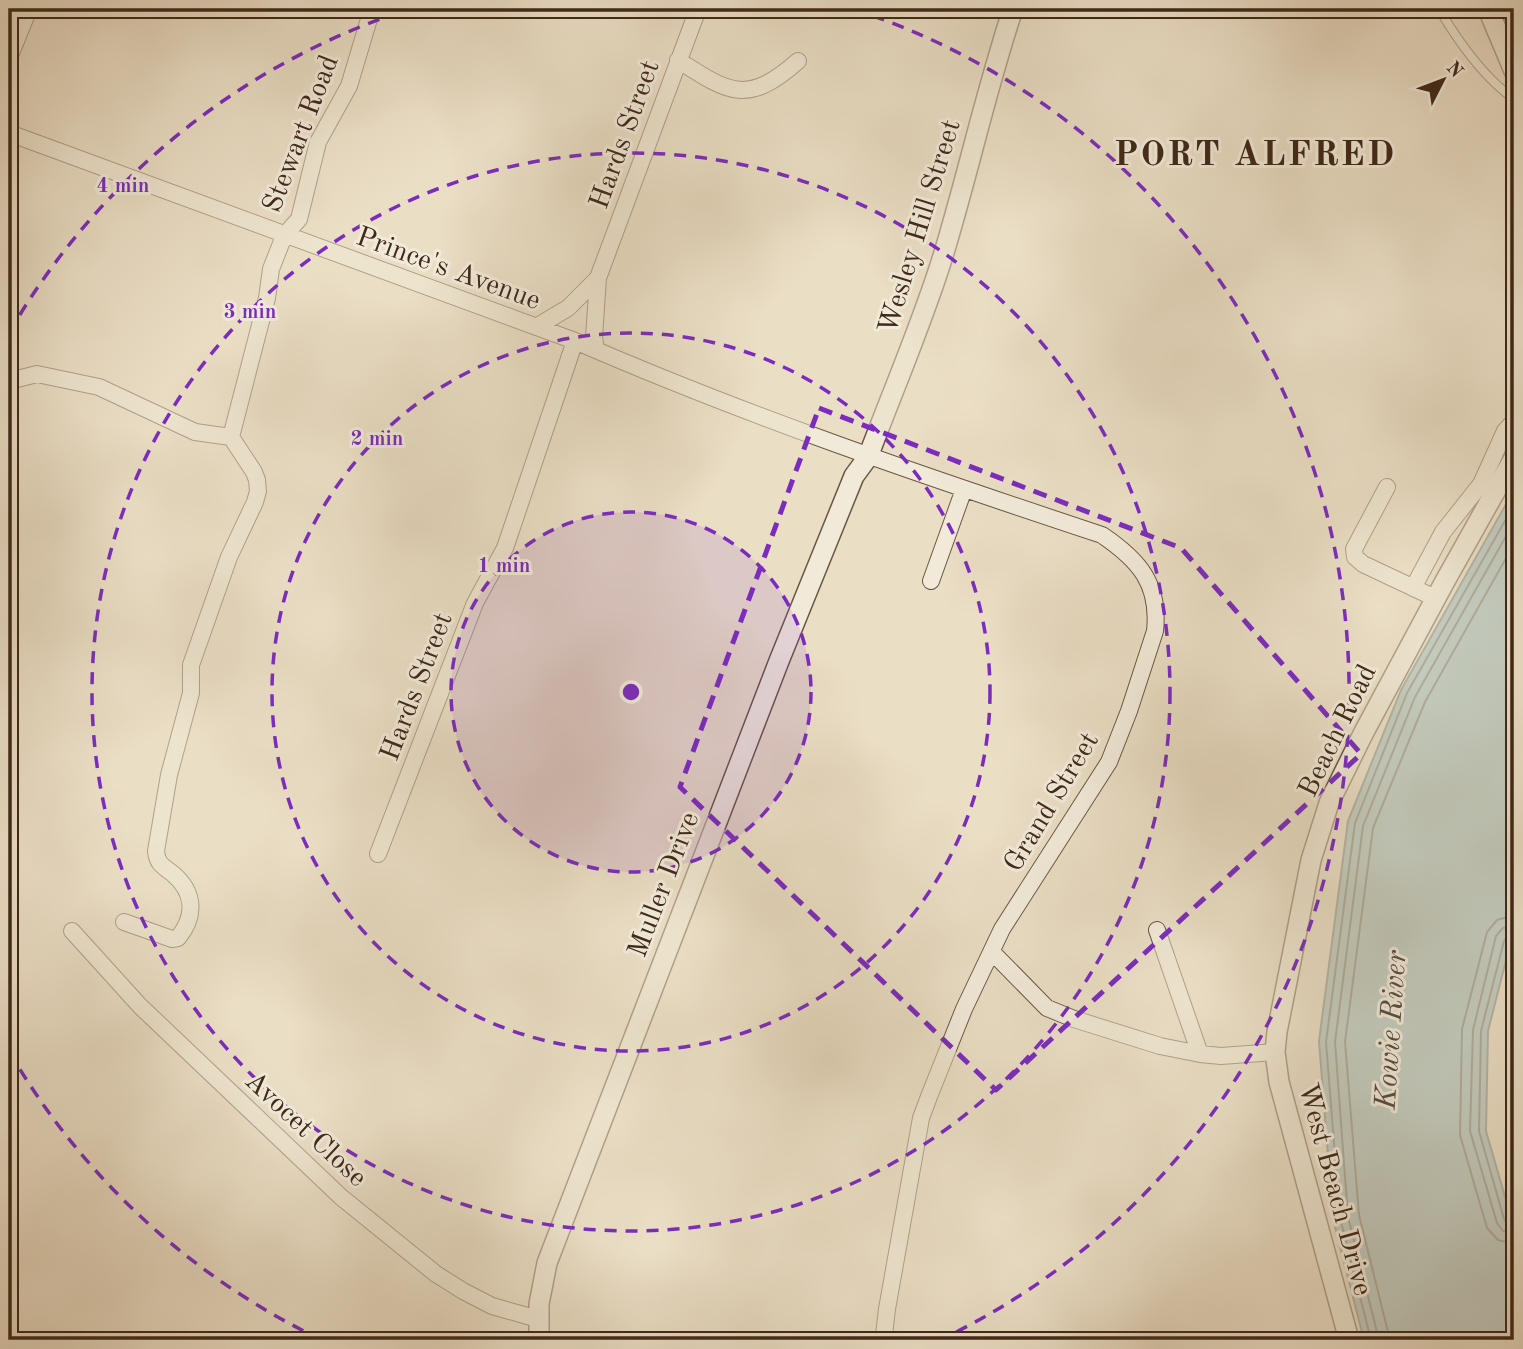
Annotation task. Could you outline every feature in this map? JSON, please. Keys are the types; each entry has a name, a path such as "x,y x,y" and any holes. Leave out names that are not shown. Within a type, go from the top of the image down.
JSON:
{"street":[{"path":"9,58 29,9"},
{"name":"Stewart Road","path":"231,437 267,298 271,269 284,236 299,219 318,142 349,86 372,9"},
{"name":"Hards Street","path":"596,350 594,337 598,278 698,9"},
{"name":"Wesley Hill Street","path":"868,457 941,260 1013,9"},
{"path":"1488,9 1507,41 1514,71"},
{"path":"678,60 704,77 739,90 769,84 798,61"},
{"name":"Prince's Avenue","path":"9,133 575,341 868,457"},
{"name":"Hards Street","path":"536,327 568,308 598,278"},
{"name":"Hards Street","path":"378,854 475,603 505,548 575,341"},
{"path":"9,381 37,374 99,387 195,432 231,437 254,472 258,491 229,557 191,665 191,693 169,775 156,851 157,860 184,885 191,900 192,911 188,924 178,938 172,939 124,922"},
{"path":"1413,587 1443,532 1481,484 1505,431 1514,421"},
{"name":"Grand Street","path":"868,457 1102,535 1119,547 1142,570 1154,595 1157,615 1155,631 1129,711 1109,762 1002,929 964,1009 922,1118 887,1309 884,1335 887,1340"},
{"name":"Muller Drive","path":"539,1340 538,1319 547,1263 779,661 854,475 868,457"},
{"name":"Beach Road","path":"1275,1052 1319,830 1329,803 1435,598 1514,458"},
{"path":"1387,487 1354,549 1355,557 1363,565 1435,598"},
{"path":"931,582 964,489"},
{"path":"1157,930 1200,1055"},
{"name":"Avocet Close","path":"72,931 140,1006 341,1197 436,1274 463,1291 492,1306 538,1319"},
{"path":"992,952 1035,997 1059,1014 1200,1055 1275,1052"},
{"name":"West Beach Drive","path":"1275,1052 1287,1116 1349,1340"}],"lane":[{"path":"1439,9 1475,60 1495,83 1514,99"}],"highlighted area":[{"path":"819,408 1181,548 1361,754 996,1090 680,787"}],"green space":[{"path":"1499,9 1514,9 1514,35 1510,34"}],"water":[{"name":"Kowie River","path":"1514,490 1514,929 1488,1031 1486,1131 1514,1228 1514,1340 1364,1340 1333,1219 1319,1041 1348,821 1401,690"}],"district":[{"name":"PORT ALFRED","path":"1255,153"}]}
